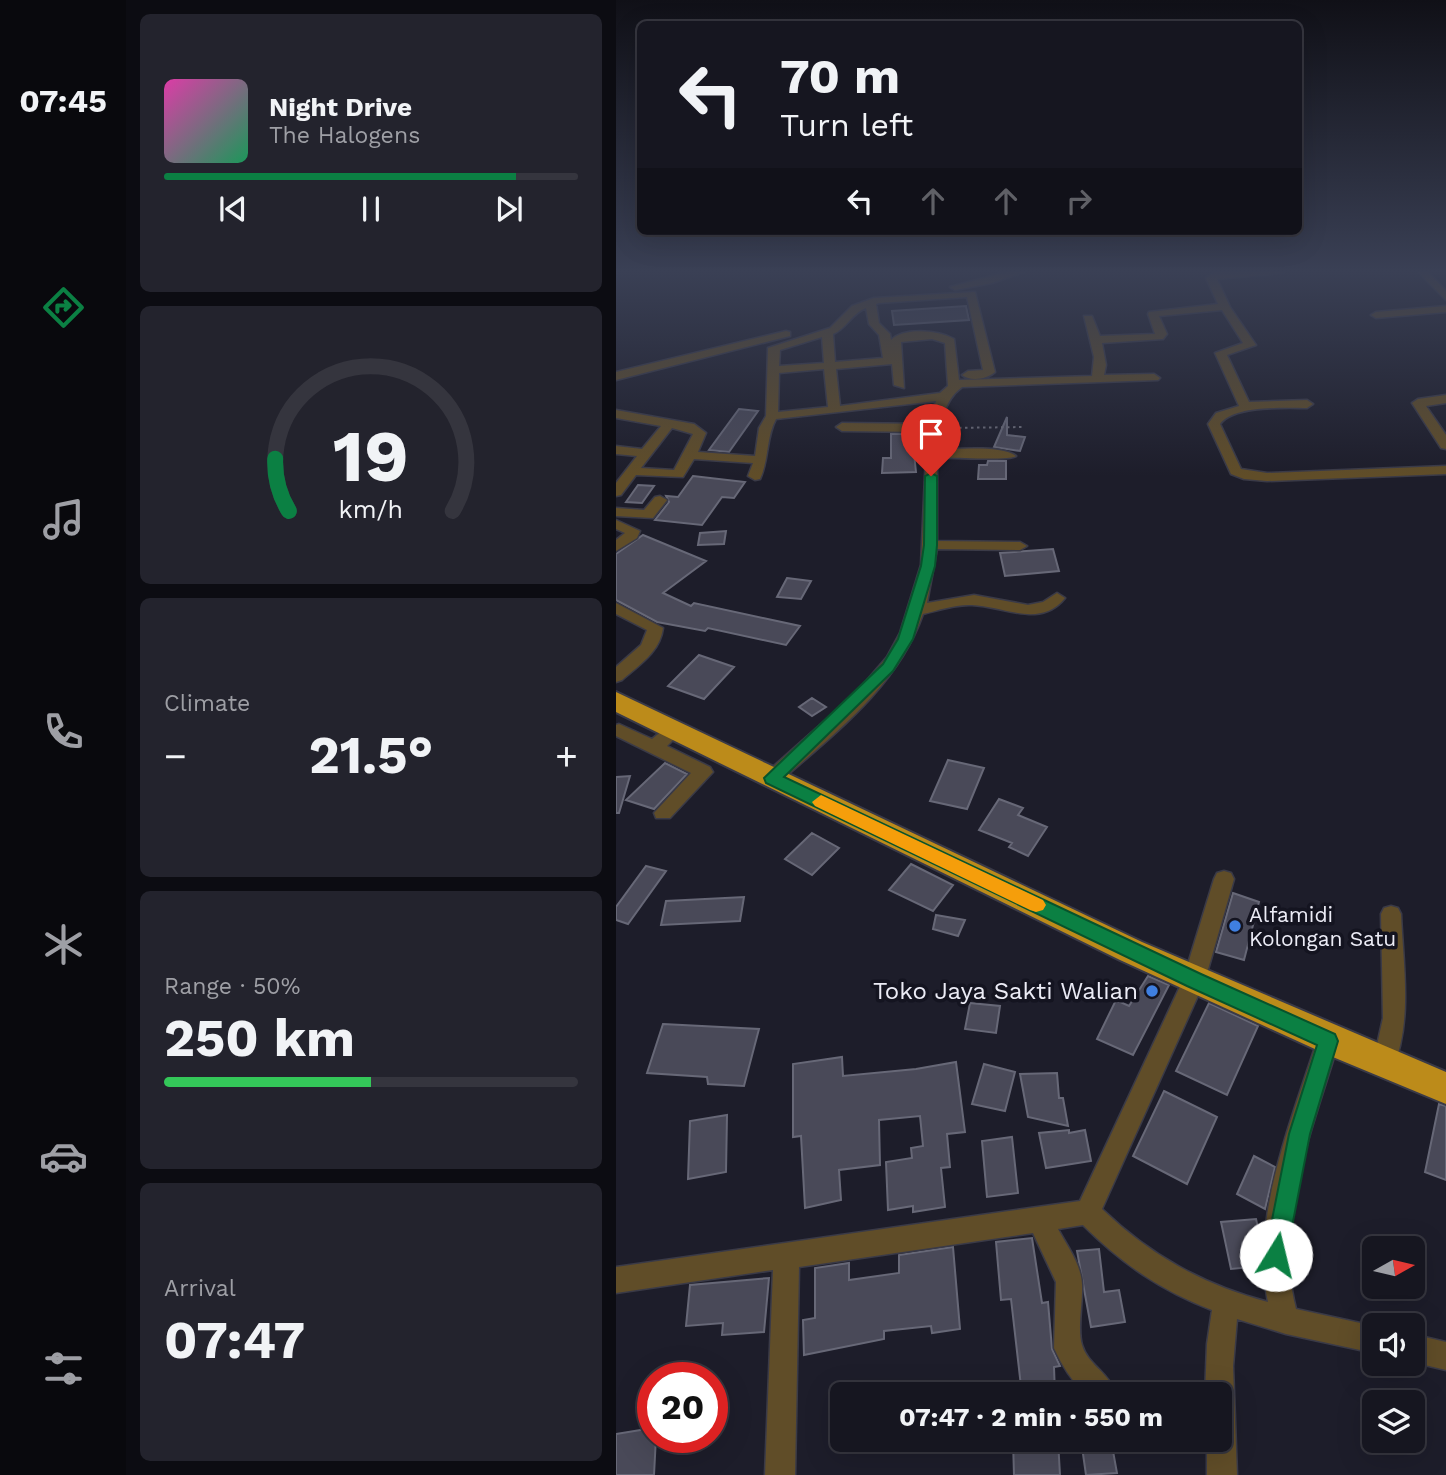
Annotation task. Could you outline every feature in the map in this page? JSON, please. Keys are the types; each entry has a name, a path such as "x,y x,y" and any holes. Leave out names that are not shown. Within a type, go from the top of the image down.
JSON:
{"highway":[{"path":"618,715 664,739 772,778 1194,980 1328,1041 1446,1088"}],"street":[{"path":"616,376 765,339"},
{"path":"755,476 765,428 772,416 775,346 804,339"},
{"path":"828,339 834,410"},
{"path":"885,339 894,404"},
{"path":"900,339 895,342 900,385"},
{"path":"772,778 888,668 905,639 915,611 931,545 931,454 937,410 954,386 950,341 947,339"},
{"path":"772,416 894,404 954,386 989,372 981,339"},
{"path":"1097,379 1100,373 1096,340 1120,339"},
{"path":"1246,339 1250,345 1221,354 1246,408 1220,416 1214,424 1234,468 1244,475 1280,477 1446,470"},
{"path":"773,370 889,361"},
{"path":"954,386 1154,377"},
{"path":"1446,399 1419,402 1446,445"},
{"path":"1245,405 1307,404"},
{"path":"616,414 690,427 700,433 680,472 675,475 622,481"},
{"path":"622,481 669,423"},
{"path":"842,427 934,428"},
{"path":"616,450 645,453"},
{"path":"931,454 966,452 1009,457"},
{"path":"690,455 760,460"},
{"path":"616,512 648,514 660,500"},
{"path":"616,524 630,527 633,531 632,535 616,547"},
{"path":"931,545 1020,546"},
{"path":"915,611 974,600 1019,610 1032,609 1051,605 1057,598"},
{"path":"616,608 651,624 656,634 648,648 616,676"},
{"path":"663,813 704,772 664,739"},
{"path":"1088,1212 1194,980 1224,878"},
{"path":"1384,1063 1394,1018 1391,914"},
{"path":"1286,1321 1277,1277 1278,1244 1300,1134 1328,1041"},
{"path":"616,1280 1088,1212"},
{"path":"1088,1212 1117,1241 1172,1279 1286,1321 1362,1337"},
{"path":"1039,1219 1066,1270 1069,1282 1068,1348 1082,1371 1093,1382"},
{"path":"780,1475 786,1255"},
{"path":"1222,1475 1220,1360 1222,1323 1227,1301"},
{"path":"1425,1351 1446,1356"}],"path":[{"path":"934,428 1024,428"}],"building":[{"path":"739,409 758,411 729,452 709,450"},
{"path":"1007,417 1007,435 1025,437 1020,451 994,447"},
{"path":"891,434 912,434 916,472 882,473 883,458 891,458"},
{"path":"988,461 1006,461 1006,479 978,479 979,465 987,465"},
{"path":"693,476 745,482 734,498 722,497 702,525 655,520 669,502 666,496 678,497"},
{"path":"638,485 654,486 642,503 626,502"},
{"path":"726,531 724,544 698,545 700,533"},
{"path":"643,535 706,561 663,593 691,606 694,603 800,626 786,645 708,628 705,631 657,622 616,600 616,554"},
{"path":"1053,549 1059,571 1005,576 1000,553"},
{"path":"787,578 811,581 801,599 777,597"},
{"path":"699,655 734,667 704,699 668,686"},
{"path":"812,698 826,707 812,716 799,707"},
{"path":"948,760 984,768 967,809 930,801"},
{"path":"665,763 687,774 654,809 626,800"},
{"path":"630,776 619,813 616,813 616,777"},
{"path":"999,799 1023,808 1018,815 1047,827 1028,856 1009,847 1012,843 979,830"},
{"path":"812,833 839,848 812,875 785,859"},
{"path":"911,864 953,885 933,911 889,890"},
{"path":"646,866 666,871 628,924 616,920 616,907"},
{"name":"Alfamidi Kolongan Satu","path":"1233,893 1259,902 1244,960 1216,952"},
{"path":"744,897 740,921 661,925 666,901"},
{"path":"936,915 965,920 958,936 933,929"},
{"path":"1148,976 1169,985 1133,1055 1097,1039 1116,1000 1129,1006"},
{"path":"970,1003 1000,1006 996,1033 965,1029"},
{"path":"1209,1003 1258,1026 1227,1095 1176,1071"},
{"path":"663,1024 759,1029 744,1086 708,1084 707,1077 647,1073"},
{"path":"842,1057 843,1076 956,1062 965,1132 947,1134 950,1167 941,1168 945,1207 913,1212 913,1206 888,1210 886,1162 912,1158 911,1148 923,1146 920,1116 879,1120 880,1165 839,1170 841,1200 805,1208 801,1136 793,1137 793,1064"},
{"path":"984,1064 1015,1072 1005,1111 972,1104"},
{"path":"1057,1073 1059,1098 1063,1098 1068,1126 1028,1117 1020,1074"},
{"path":"1164,1091 1217,1117 1187,1184 1133,1156"},
{"path":"1439,1104 1446,1106 1446,1180 1425,1172"},
{"path":"727,1115 726,1172 688,1179 690,1121"},
{"path":"1069,1130 1069,1133 1085,1130 1091,1161 1046,1168 1039,1133"},
{"path":"1012,1137 1018,1193 987,1197 982,1141"},
{"path":"1254,1156 1275,1167 1265,1209 1237,1194"},
{"path":"1256,1219 1262,1245 1261,1266 1231,1269 1221,1222"},
{"path":"1032,1238 1042,1303 1048,1302 1052,1349 1060,1366 1054,1367 1055,1382 1021,1382 1011,1299 1001,1300 996,1242"},
{"path":"953,1247 960,1329 932,1333 931,1326 884,1331 884,1339 804,1355 803,1320 815,1318 815,1268 849,1263 849,1280 899,1273 899,1255"},
{"path":"1099,1249 1104,1292 1119,1290 1125,1322 1091,1327 1077,1251"},
{"path":"769,1278 764,1332 722,1335 723,1323 686,1326 690,1285"},
{"path":"637,1431 637,1453 655,1453 654,1475 616,1475 616,1434"},
{"path":"1013,1452 1059,1452 1060,1475 1014,1475"},
{"path":"1083,1452 1113,1452 1117,1473 1086,1475"}],"slow traffic":[{"path":"821,802 1036,905"}],"place":[{"name":"Alfamidi Kolongan Satu","path":"1235,926"},
{"name":"Toko Jaya Sakti Walian","path":"1152,991"}],"route":[{"path":"931,476 931,545 928,566 905,639 888,668 772,778 1194,980 1328,1041 1300,1134 1276,1255"}]}
